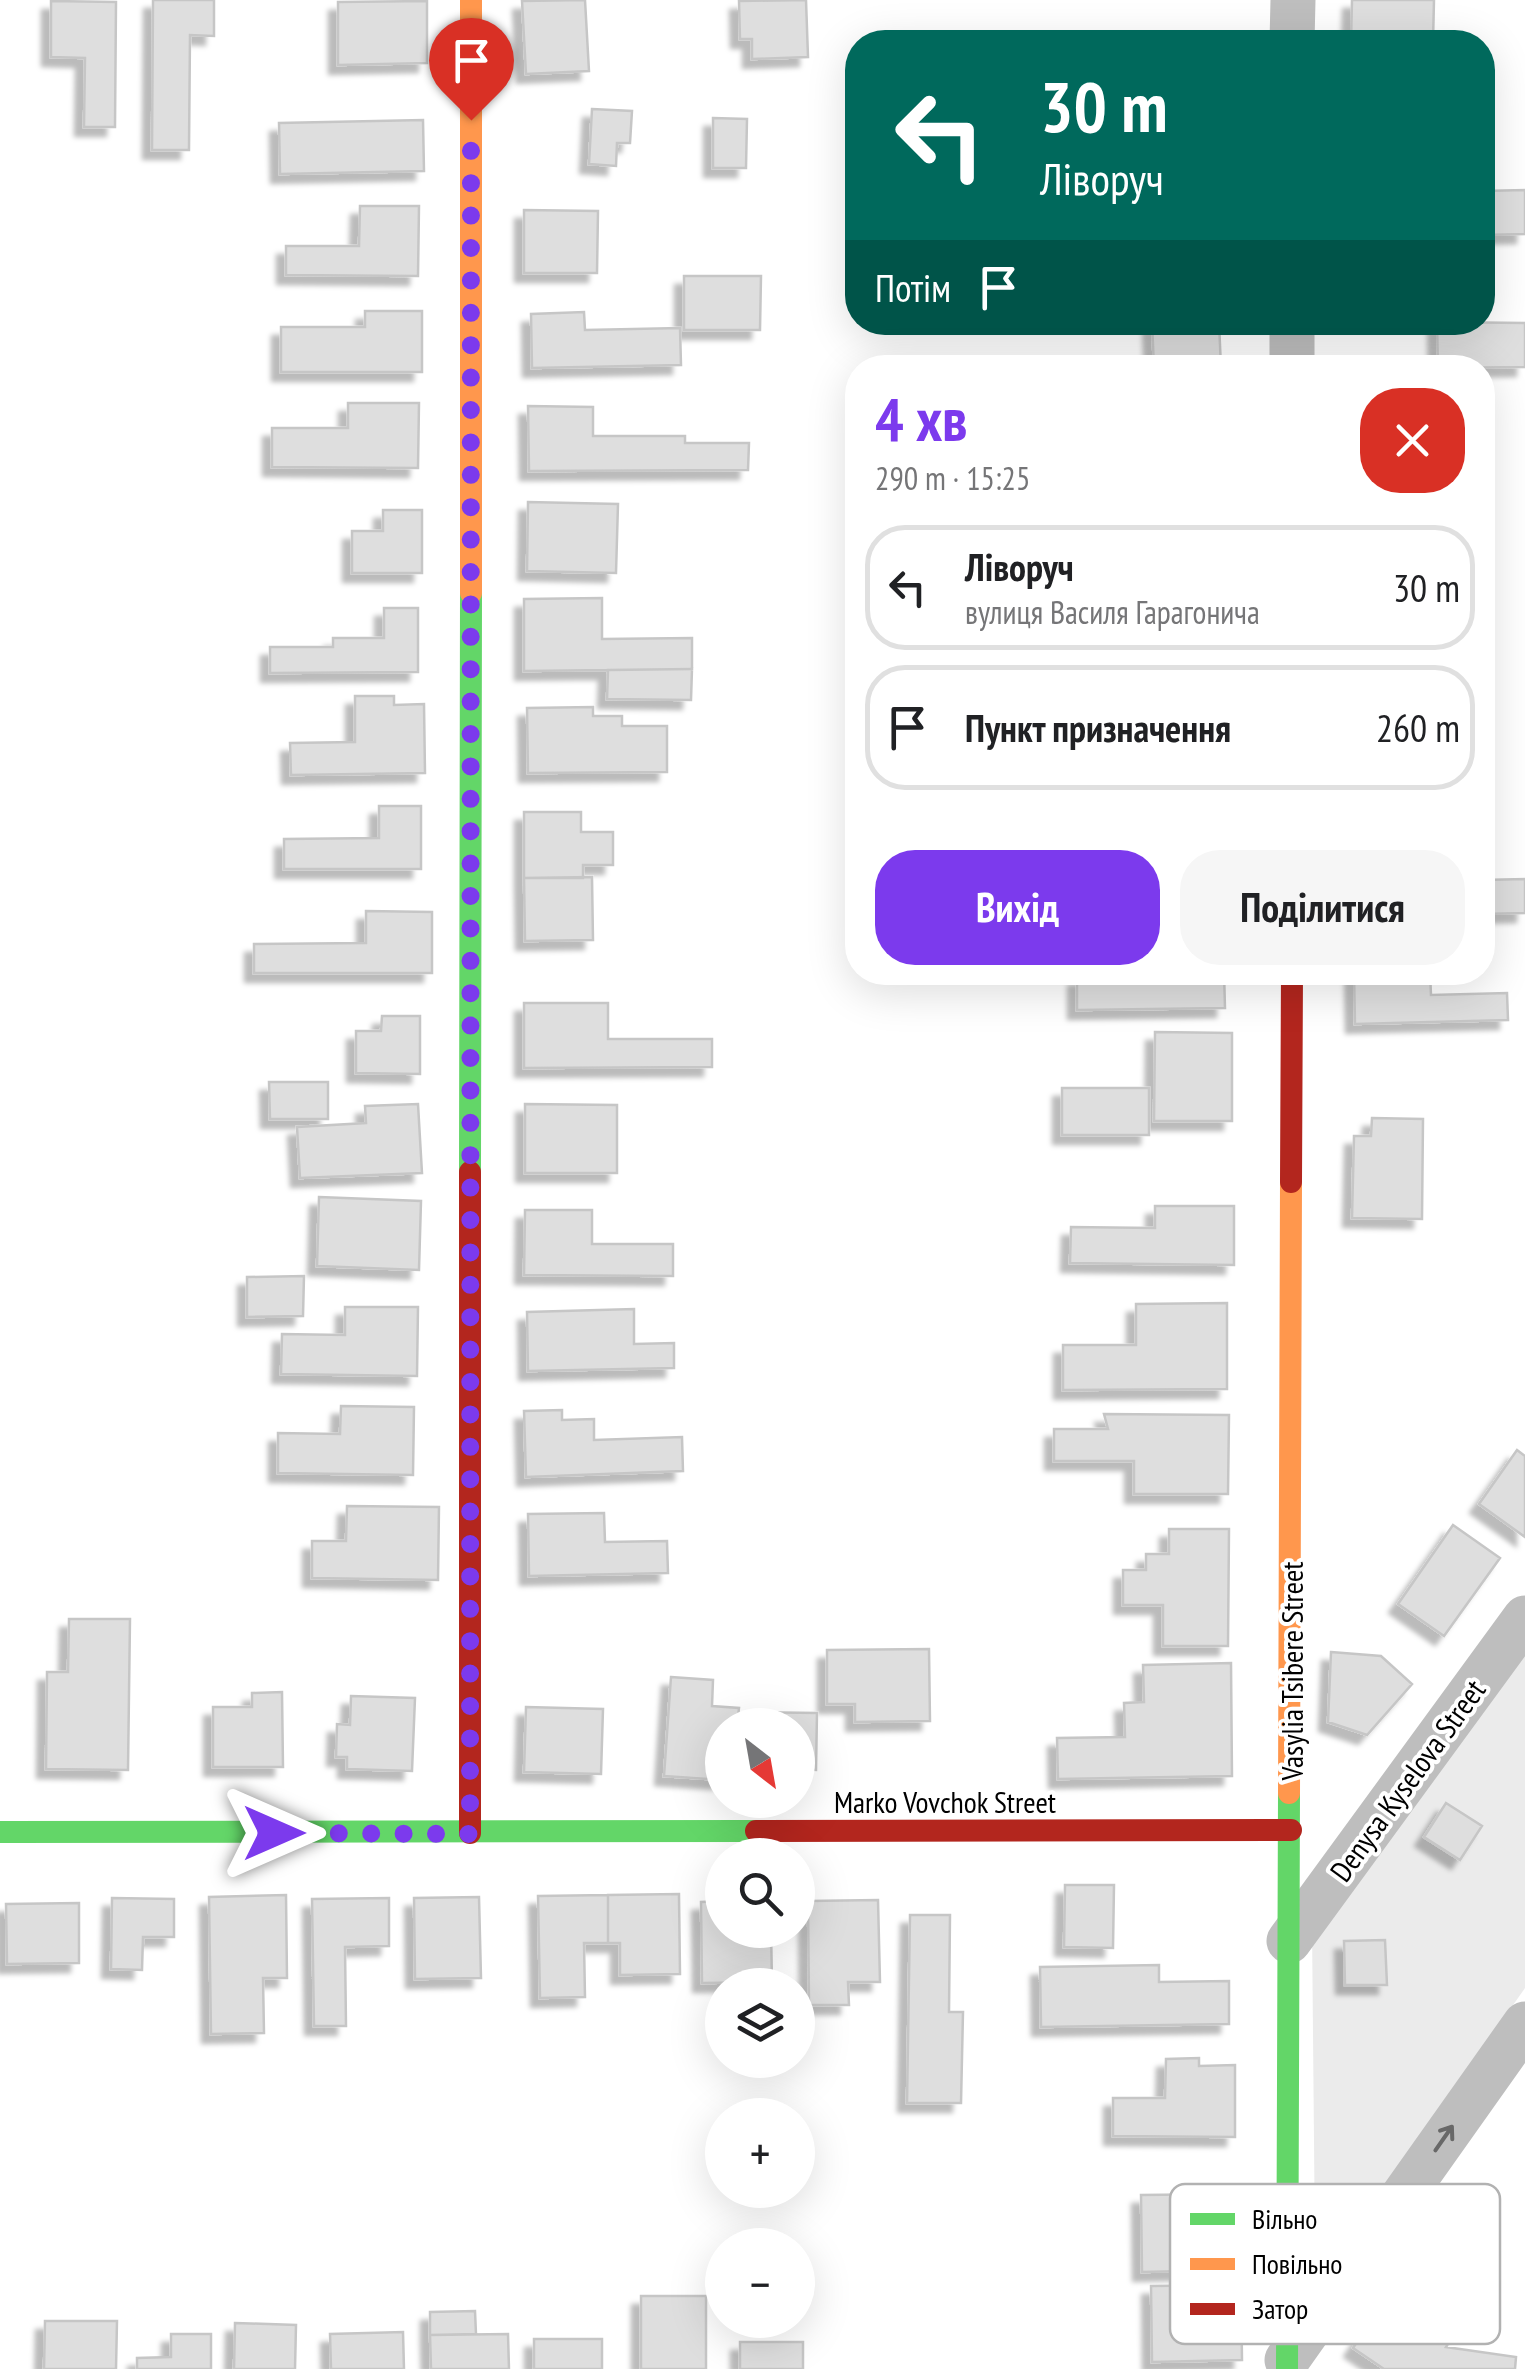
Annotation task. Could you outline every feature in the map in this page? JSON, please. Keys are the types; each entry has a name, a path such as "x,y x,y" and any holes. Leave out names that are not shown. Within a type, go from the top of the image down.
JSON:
{"street":[{"path":"470,1834 471,0"},
{"path":"1292,0 1292,30"},
{"name":"Vasylia Tsibere Street","path":"1288,2184 1292,985"},
{"name":"Denysa Kyselova Street","path":"1290,1941 1525,1618"},
{"name":"Marko Vovchok Street","path":"0,1832 1291,1830"},
{"path":"1413,2184 1525,2024"},
{"path":"1287,2365 1302,2344"}],"shaded area":[{"path":"1525,1639 1525,1988 1387,2184 1314,2184 1312,1926"}],"building":[{"path":"153,0 214,0 214,36 190,35 189,150 152,150"},
{"path":"585,0 589,71 526,74 522,1"},
{"path":"806,0 808,57 752,59 752,39 740,39 739,1"},
{"path":"1352,0 1434,0 1433,30 1351,30"},
{"path":"51,1 116,2 115,127 84,127 85,58 51,57"},
{"path":"427,1 427,63 338,65 338,2"},
{"path":"592,109 632,111 630,143 617,143 616,166 589,164"},
{"path":"713,118 747,119 746,168 713,168"},
{"path":"423,120 424,171 280,174 279,123"},
{"path":"1525,190 1525,234 1495,235 1495,191"},
{"path":"360,206 419,206 418,276 286,275 286,246 359,246"},
{"path":"524,210 598,211 597,273 524,273"},
{"path":"684,276 761,276 760,330 684,330"},
{"path":"365,311 422,311 422,372 281,372 281,327 365,327"},
{"path":"584,312 585,330 680,328 681,365 532,368 531,314"},
{"path":"1495,323 1525,323 1525,367 1495,367 1495,355 1438,355 1437,335 1495,335"},
{"path":"1153,335 1220,335 1220,355 1153,355"},
{"path":"348,403 419,403 418,468 272,467 272,428 348,428"},
{"path":"528,406 593,407 593,436 685,436 685,443 749,443 748,470 529,471"},
{"path":"528,502 618,504 616,573 527,571"},
{"path":"383,510 422,510 422,573 352,573 352,531 383,531"},
{"path":"602,598 602,639 692,638 692,669 524,671 524,599"},
{"path":"384,608 418,608 418,672 270,673 270,647 333,647 333,638 384,638"},
{"path":"692,669 691,700 607,699 608,670"},
{"path":"355,696 394,696 394,705 424,704 425,773 291,775 290,743 355,742"},
{"path":"593,707 593,716 622,716 622,726 667,726 667,772 528,773 527,708"},
{"path":"379,806 421,806 421,869 284,869 284,839 379,838"},
{"path":"524,812 581,812 581,832 613,832 613,865 583,865 583,878 524,878"},
{"path":"592,877 593,940 525,941 524,878"},
{"path":"1525,879 1525,913 1495,914 1495,880"},
{"path":"366,911 432,912 432,973 254,973 254,944 366,943"},
{"path":"1077,985 1224,985 1225,1008 1077,1010"},
{"path":"1354,985 1431,985 1431,995 1507,993 1508,1020 1355,1024"},
{"path":"524,1003 608,1003 608,1039 712,1039 712,1067 524,1068"},
{"path":"382,1016 420,1016 420,1074 356,1073 356,1031 381,1031"},
{"path":"1155,1032 1232,1033 1232,1121 1154,1121"},
{"path":"269,1082 328,1082 328,1119 270,1119"},
{"path":"1062,1088 1149,1088 1149,1135 1062,1135"},
{"path":"418,1104 422,1173 300,1178 297,1127 366,1123 365,1106"},
{"path":"525,1104 617,1105 617,1173 525,1173"},
{"path":"1372,1118 1423,1119 1422,1219 1352,1218 1354,1136 1371,1136"},
{"path":"319,1197 421,1201 419,1270 317,1266"},
{"path":"1155,1206 1234,1206 1234,1265 1070,1263 1071,1227 1155,1228"},
{"path":"525,1210 592,1210 592,1244 673,1244 673,1276 524,1275"},
{"path":"304,1276 303,1316 247,1317 247,1277"},
{"path":"1227,1303 1227,1389 1063,1390 1063,1345 1136,1345 1136,1304"},
{"path":"345,1307 418,1307 417,1376 281,1374 282,1334 345,1335"},
{"path":"634,1309 634,1344 674,1343 674,1368 528,1371 527,1312"},
{"path":"341,1406 414,1407 413,1475 278,1473 278,1433 340,1434"},
{"path":"562,1410 562,1420 594,1419 594,1440 682,1437 683,1471 526,1477 524,1411"},
{"path":"1104,1414 1229,1415 1228,1494 1134,1494 1134,1461 1054,1461 1054,1429 1108,1429"},
{"path":"1517,1450 1525,1456 1525,1537 1479,1504"},
{"path":"347,1506 439,1507 438,1580 312,1578 312,1541 346,1541"},
{"path":"604,1513 605,1542 667,1541 668,1573 529,1576 528,1514"},
{"path":"1453,1525 1500,1558 1444,1636 1398,1604"},
{"path":"1169,1529 1229,1529 1228,1646 1163,1646 1163,1605 1123,1605 1123,1570 1146,1570 1146,1554 1169,1554"},
{"path":"69,1619 130,1619 128,1770 46,1769 47,1672 68,1672"},
{"path":"929,1649 930,1721 855,1722 855,1704 827,1704 827,1650"},
{"path":"1331,1652 1381,1656 1412,1684 1367,1735 1328,1722"},
{"path":"1231,1663 1232,1776 1058,1779 1057,1738 1125,1737 1124,1703 1144,1702 1143,1665"},
{"path":"671,1677 713,1680 712,1706 739,1708 705,1708 705,1779 664,1776"},
{"path":"282,1692 283,1767 213,1767 213,1707 252,1707 252,1693"},
{"path":"351,1696 415,1698 412,1771 347,1769 347,1757 336,1757 337,1724 350,1725"},
{"path":"526,1707 603,1709 601,1774 524,1772"},
{"path":"815,1713 817,1713 815,1770"},
{"path":"1446,1803 1482,1826 1460,1860 1424,1837"},
{"path":"1065,1885 1114,1885 1113,1948 1064,1947"},
{"path":"679,1894 680,1974 620,1975 620,1943 608,1943 608,1895"},
{"path":"286,1895 287,1978 263,1978 264,2033 211,2034 209,1897"},
{"path":"608,1895 608,1943 584,1943 585,1997 540,1998 538,1896"},
{"path":"479,1897 481,1978 415,1979 414,1898"},
{"path":"112,1898 174,1899 174,1937 143,1937 142,1970 111,1969"},
{"path":"389,1898 389,1946 345,1947 346,2026 314,2026 312,1899"},
{"path":"878,1900 880,1982 848,1982 849,2005 815,2005 815,1968 809,1968 808,1948 815,1948 815,1901"},
{"path":"701,1902 705,1902 705,1948 771,1948 772,1968 705,1968 702,1983"},
{"path":"79,1903 79,1963 7,1964 6,1904"},
{"path":"910,1915 950,1915 949,2012 963,2012 961,2103 907,2103"},
{"path":"1385,1940 1387,1985 1345,1985 1344,1941"},
{"path":"1159,1965 1159,1982 1229,1981 1229,2024 1041,2027 1040,1967"},
{"path":"1199,2058 1199,2066 1235,2065 1235,2137 1113,2136 1113,2098 1165,2098 1166,2059"},
{"path":"1141,2195 1170,2195 1170,2271 1142,2272"},
{"path":"1151,2286 1170,2286 1170,2344 1242,2344 1242,2360 1152,2362"},
{"path":"641,2296 705,2296 706,2369 641,2369"},
{"path":"475,2311 476,2334 430,2335 430,2312"},
{"path":"45,2321 117,2321 116,2369 44,2369"},
{"path":"235,2323 296,2325 295,2369 234,2369"},
{"path":"403,2332 404,2369 331,2369 330,2334"},
{"path":"171,2334 211,2334 211,2369 137,2369 137,2358 171,2357"},
{"path":"508,2334 509,2369 431,2369 430,2335"},
{"path":"534,2339 602,2339 602,2369 534,2369"},
{"path":"740,2342 803,2342 803,2369 740,2369"},
{"path":"1356,2344 1448,2344 1446,2347 1516,2357 1515,2369 1384,2369 1353,2348"}],"traffic: fast":[{"path":"470,1172 471,593"},
{"path":"1288,2184 1289,1793"},
{"path":"0,1832 756,1831"},
{"path":"1287,2344 1287,2369"}],"traffic: slow":[{"path":"471,0 471,593"},
{"path":"1289,1793 1291,1182"}],"traffic: jam":[{"path":"1291,1182 1292,985"},
{"path":"470,1172 470,1833"},
{"path":"756,1831 1291,1830"}],"route":[{"path":"274,1833 470,1834 471,120"}]}
